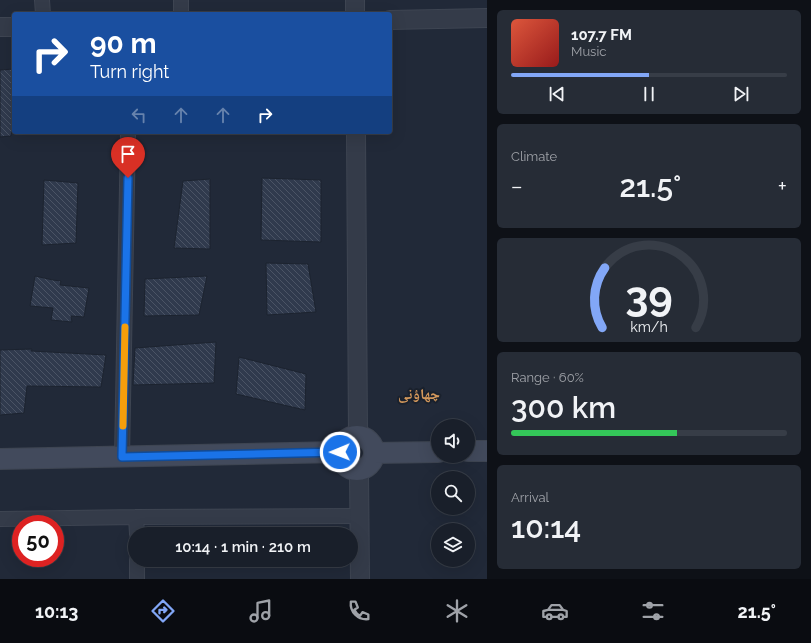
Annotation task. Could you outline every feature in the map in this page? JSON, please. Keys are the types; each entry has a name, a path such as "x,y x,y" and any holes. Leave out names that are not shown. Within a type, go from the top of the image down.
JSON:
{"main road":[{"path":"358,436 366,438 372,445 374,453 372,461 366,467 358,470 351,469 345,465 341,460 340,452 342,444 349,438 358,436"},
{"path":"475,451 487,450"},
{"path":"0,459 340,452"},
{"path":"374,453 431,452"}],"street":[{"path":"42,0 43,12"},
{"path":"181,0 182,12"},
{"path":"355,0 355,12"},
{"path":"392,20 487,18"},
{"path":"0,27 12,27"},
{"path":"122,457 128,134"},
{"path":"356,134 358,436"},
{"path":"358,470 360,579"},
{"path":"0,519 359,516"},
{"path":"136,517 136,527"},
{"path":"137,567 137,579"}],"building":[{"path":"12,69 11,136 0,137 0,70"},
{"path":"262,178 321,180 321,242 261,240"},
{"path":"210,179 210,249 174,248 183,181"},
{"path":"44,180 78,183 76,243 42,245"},
{"path":"266,263 308,264 316,312 267,315"},
{"path":"35,276 61,281 60,285 89,288 84,317 71,316 72,322 51,320 53,308 30,306"},
{"path":"207,276 199,315 144,316 145,279"},
{"path":"216,342 214,383 133,385 135,348"},
{"path":"32,349 31,351 106,355 101,387 27,386 24,413 0,415 0,350"},
{"path":"239,357 306,374 305,410 236,394"}],"slow traffic":[{"path":"123,426 125,327"}],"district":[{"name":"چھاؤنی","path":"419,394"}],"route":[{"path":"128,178 122,457 340,452"}]}
